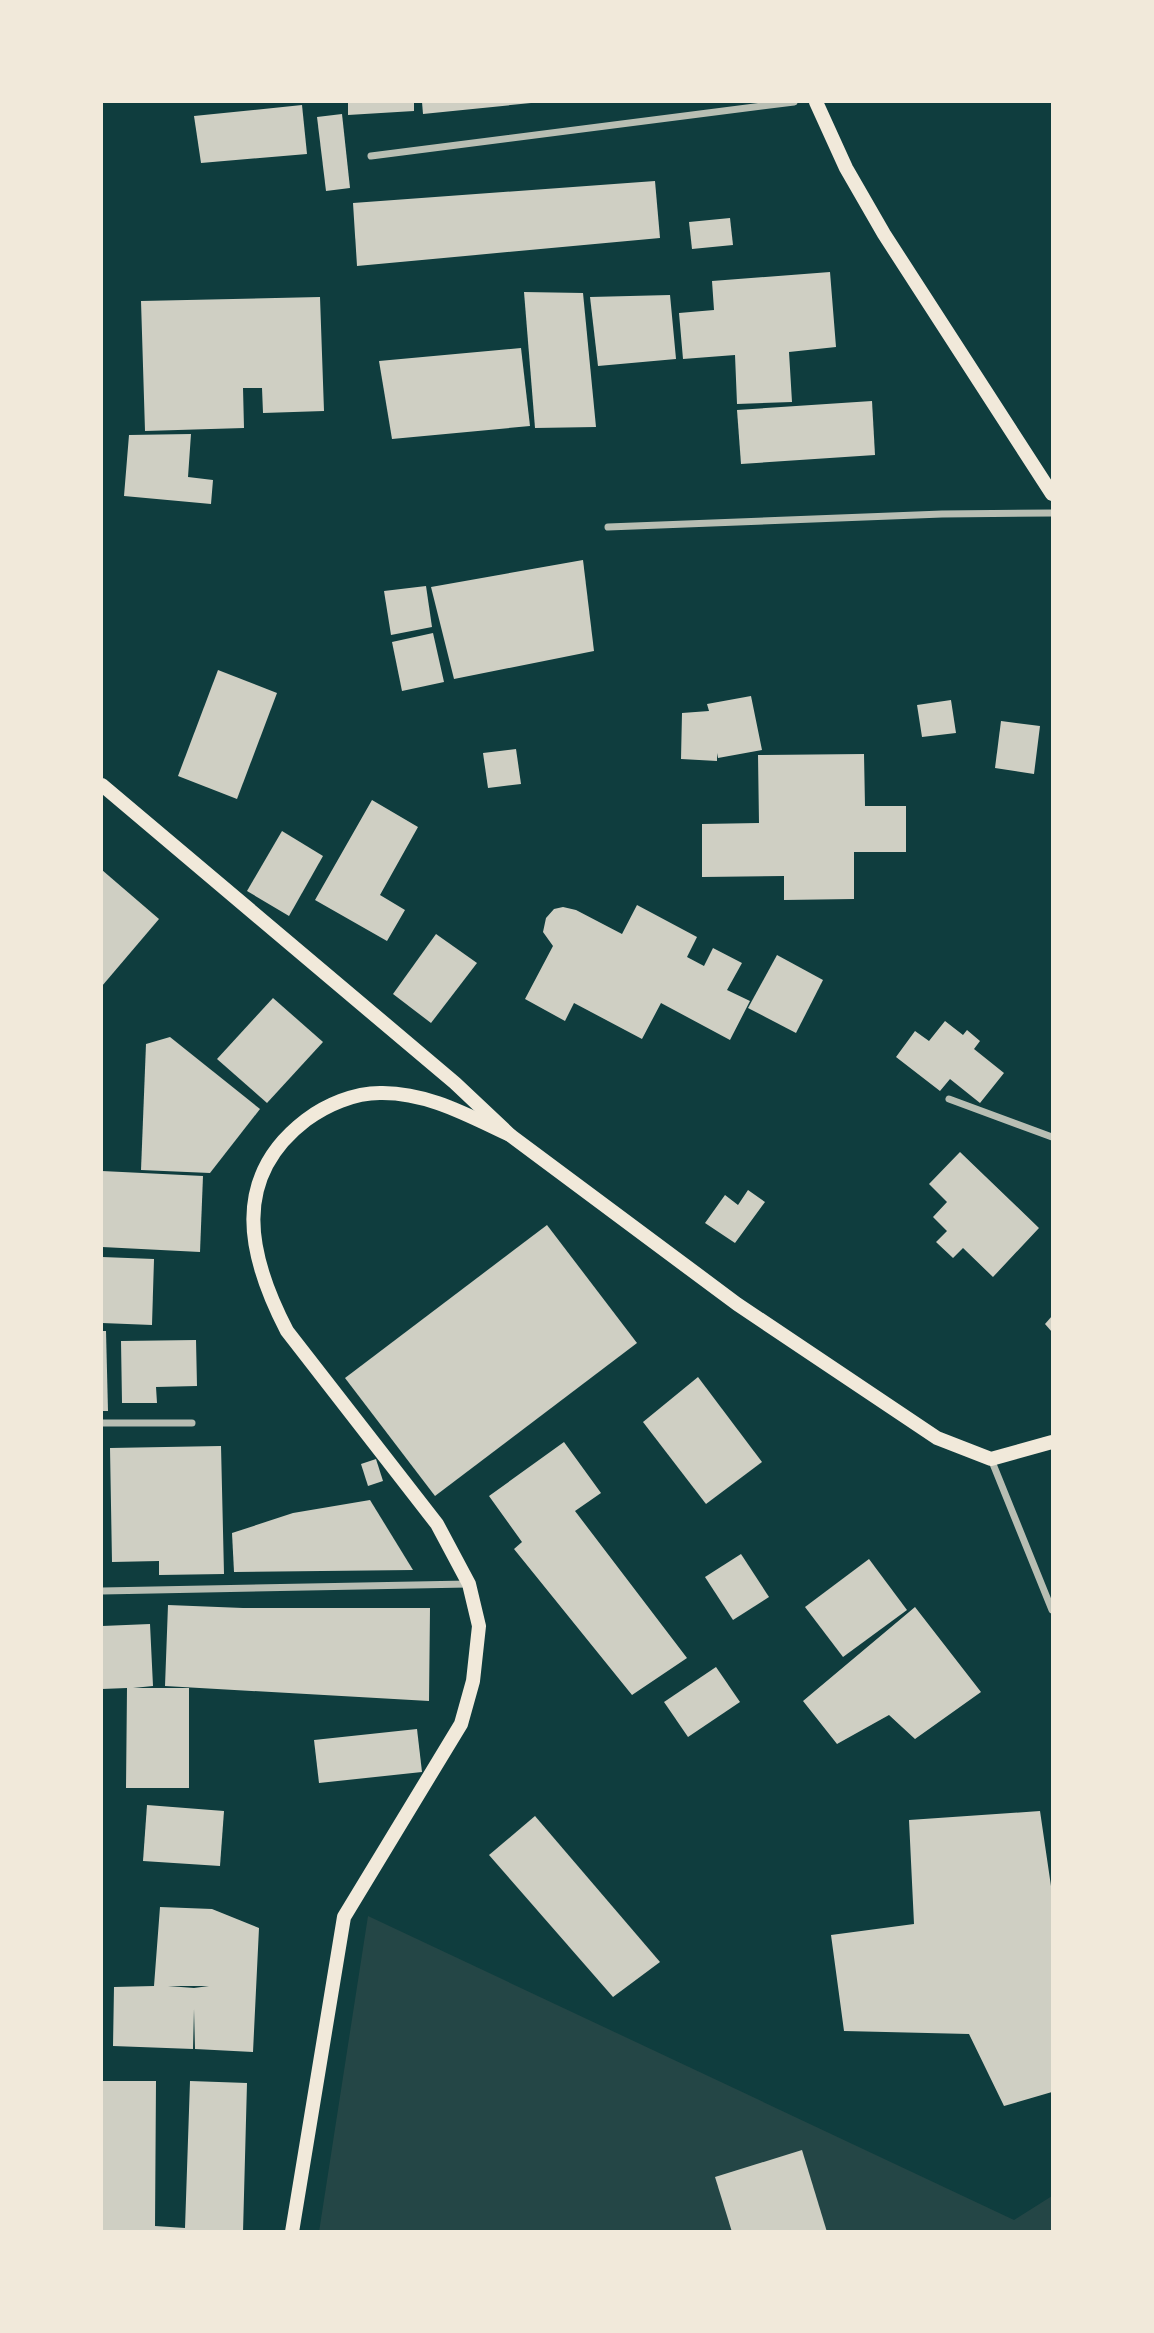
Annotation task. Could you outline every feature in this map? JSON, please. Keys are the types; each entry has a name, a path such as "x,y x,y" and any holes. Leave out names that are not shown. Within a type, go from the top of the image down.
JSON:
{"main road":[{"path":"816,102 846,168 884,234 1052,494"},
{"path":"102,785 456,1083 510,1135 748,1311 937,1438 991,1459 1052,1442"},
{"path":"292,2231 344,1917 461,1724 473,1681 479,1626 469,1584 437,1524 287,1331 266,1281 257,1249 253,1213 256,1186 278,1146 291,1132 312,1116 355,1097 379,1093 412,1096 448,1106 510,1135"}],"street":[{"path":"371,156 794,102"},
{"path":"608,527 942,514 1052,513"},
{"path":"949,1099 1052,1137"},
{"path":"102,1423 192,1423"},
{"path":"991,1459 1052,1610"},
{"path":"102,1591 469,1584"}],"shaded area":[{"path":"368,1916 1014,2220 1052,2196 1052,2232 319,2232"}],"building":[{"path":"348,102 414,102 414,111 348,115"},
{"path":"422,102 531,102 531,103 423,114"},
{"path":"302,105 307,154 201,163 194,116"},
{"path":"342,114 350,188 326,191 317,117"},
{"path":"655,181 660,238 357,266 353,203"},
{"path":"730,218 733,245 692,249 689,222"},
{"path":"830,272 836,347 789,352 792,402 737,404 735,355 683,359 679,313 714,310 712,281"},
{"path":"524,292 583,293 596,427 535,428"},
{"path":"670,295 676,359 598,366 590,297"},
{"path":"320,297 324,411 263,413 262,388 243,388 244,428 145,431 141,301"},
{"path":"521,348 530,426 392,439 379,361"},
{"path":"872,401 875,455 741,464 737,410"},
{"path":"191,434 188,477 213,480 211,504 124,496 129,435"},
{"path":"583,560 594,651 454,679 431,587"},
{"path":"426,586 432,627 391,635 384,591"},
{"path":"433,633 444,682 402,691 392,642"},
{"path":"218,670 277,693 237,799 178,776"},
{"path":"751,696 762,750 718,758 717,753 717,761 681,759 682,713 709,711 707,704"},
{"path":"951,700 956,733 922,737 917,705"},
{"path":"1001,721 1040,726 1034,774 995,768"},
{"path":"516,749 521,784 488,788 483,753"},
{"path":"864,754 865,806 906,806 906,852 854,852 854,899 784,900 784,876 702,877 702,824 759,823 758,755"},
{"path":"372,800 418,827 380,895 405,910 387,941 315,900"},
{"path":"282,831 323,856 289,916 247,891"},
{"path":"102,870 159,919 102,986"},
{"path":"637,905 697,937 687,957 704,966 713,948 742,963 727,990 750,1001 730,1040 661,1003 642,1039 574,1003 565,1021 525,999 553,946 543,932 546,918 554,909 563,907 576,910 622,934"},
{"path":"436,934 477,963 431,1023 393,994"},
{"path":"777,955 823,980 796,1033 748,1008"},
{"path":"273,998 323,1042 267,1103 217,1059"},
{"path":"945,1021 963,1035 967,1030 980,1041 974,1049 1004,1073 980,1103 950,1079 940,1091 896,1057 915,1031 929,1041"},
{"path":"170,1037 260,1109 210,1173 141,1170 146,1044"},
{"path":"960,1152 1039,1228 993,1277 963,1248 953,1258 936,1242 947,1231 933,1217 947,1202 929,1184"},
{"path":"102,1171 203,1176 200,1252 102,1247"},
{"path":"748,1190 765,1202 735,1243 705,1223 725,1195 738,1205"},
{"path":"547,1225 637,1343 435,1496 345,1378"},
{"path":"102,1257 154,1259 152,1325 102,1323"},
{"path":"1052,1316 1052,1332 1045,1324"},
{"path":"102,1331 106,1331 108,1411 102,1411"},
{"path":"196,1340 197,1386 156,1387 157,1403 122,1403 121,1341"},
{"path":"698,1377 762,1462 706,1504 643,1422"},
{"path":"564,1442 601,1493 575,1511 687,1658 632,1695 514,1549 522,1542 489,1496"},
{"path":"221,1446 224,1574 159,1575 159,1561 112,1562 110,1448"},
{"path":"376,1459 383,1481 368,1486 361,1464"},
{"path":"370,1500 413,1570 234,1572 232,1533 293,1513"},
{"path":"741,1554 769,1597 733,1620 705,1577"},
{"path":"869,1559 907,1610 843,1657 805,1607"},
{"path":"168,1605 243,1608 430,1608 429,1701 165,1686"},
{"path":"915,1607 981,1692 915,1739 889,1715 837,1744 803,1701"},
{"path":"150,1624 153,1686 133,1688 189,1688 189,1788 126,1788 127,1688 102,1689 102,1626"},
{"path":"716,1667 740,1702 688,1737 664,1702"},
{"path":"417,1729 422,1772 319,1783 314,1740"},
{"path":"147,1805 224,1811 220,1866 143,1861"},
{"path":"1040,1811 1052,1893 1052,2092 1004,2106 969,2034 844,2031 831,1935 914,1924 909,1820"},
{"path":"535,1816 660,1962 613,1997 489,1855"},
{"path":"160,1907 212,1909 259,1928 253,2052 195,2049 194,2009 193,2049 113,2046 114,1987 154,1986","holes":["168,1986 209,1986 194,1988"]},
{"path":"102,2081 156,2081 155,2226 185,2228 190,2081 247,2083 243,2232 102,2232"},
{"path":"802,2150 827,2232 732,2232 715,2177"}]}
